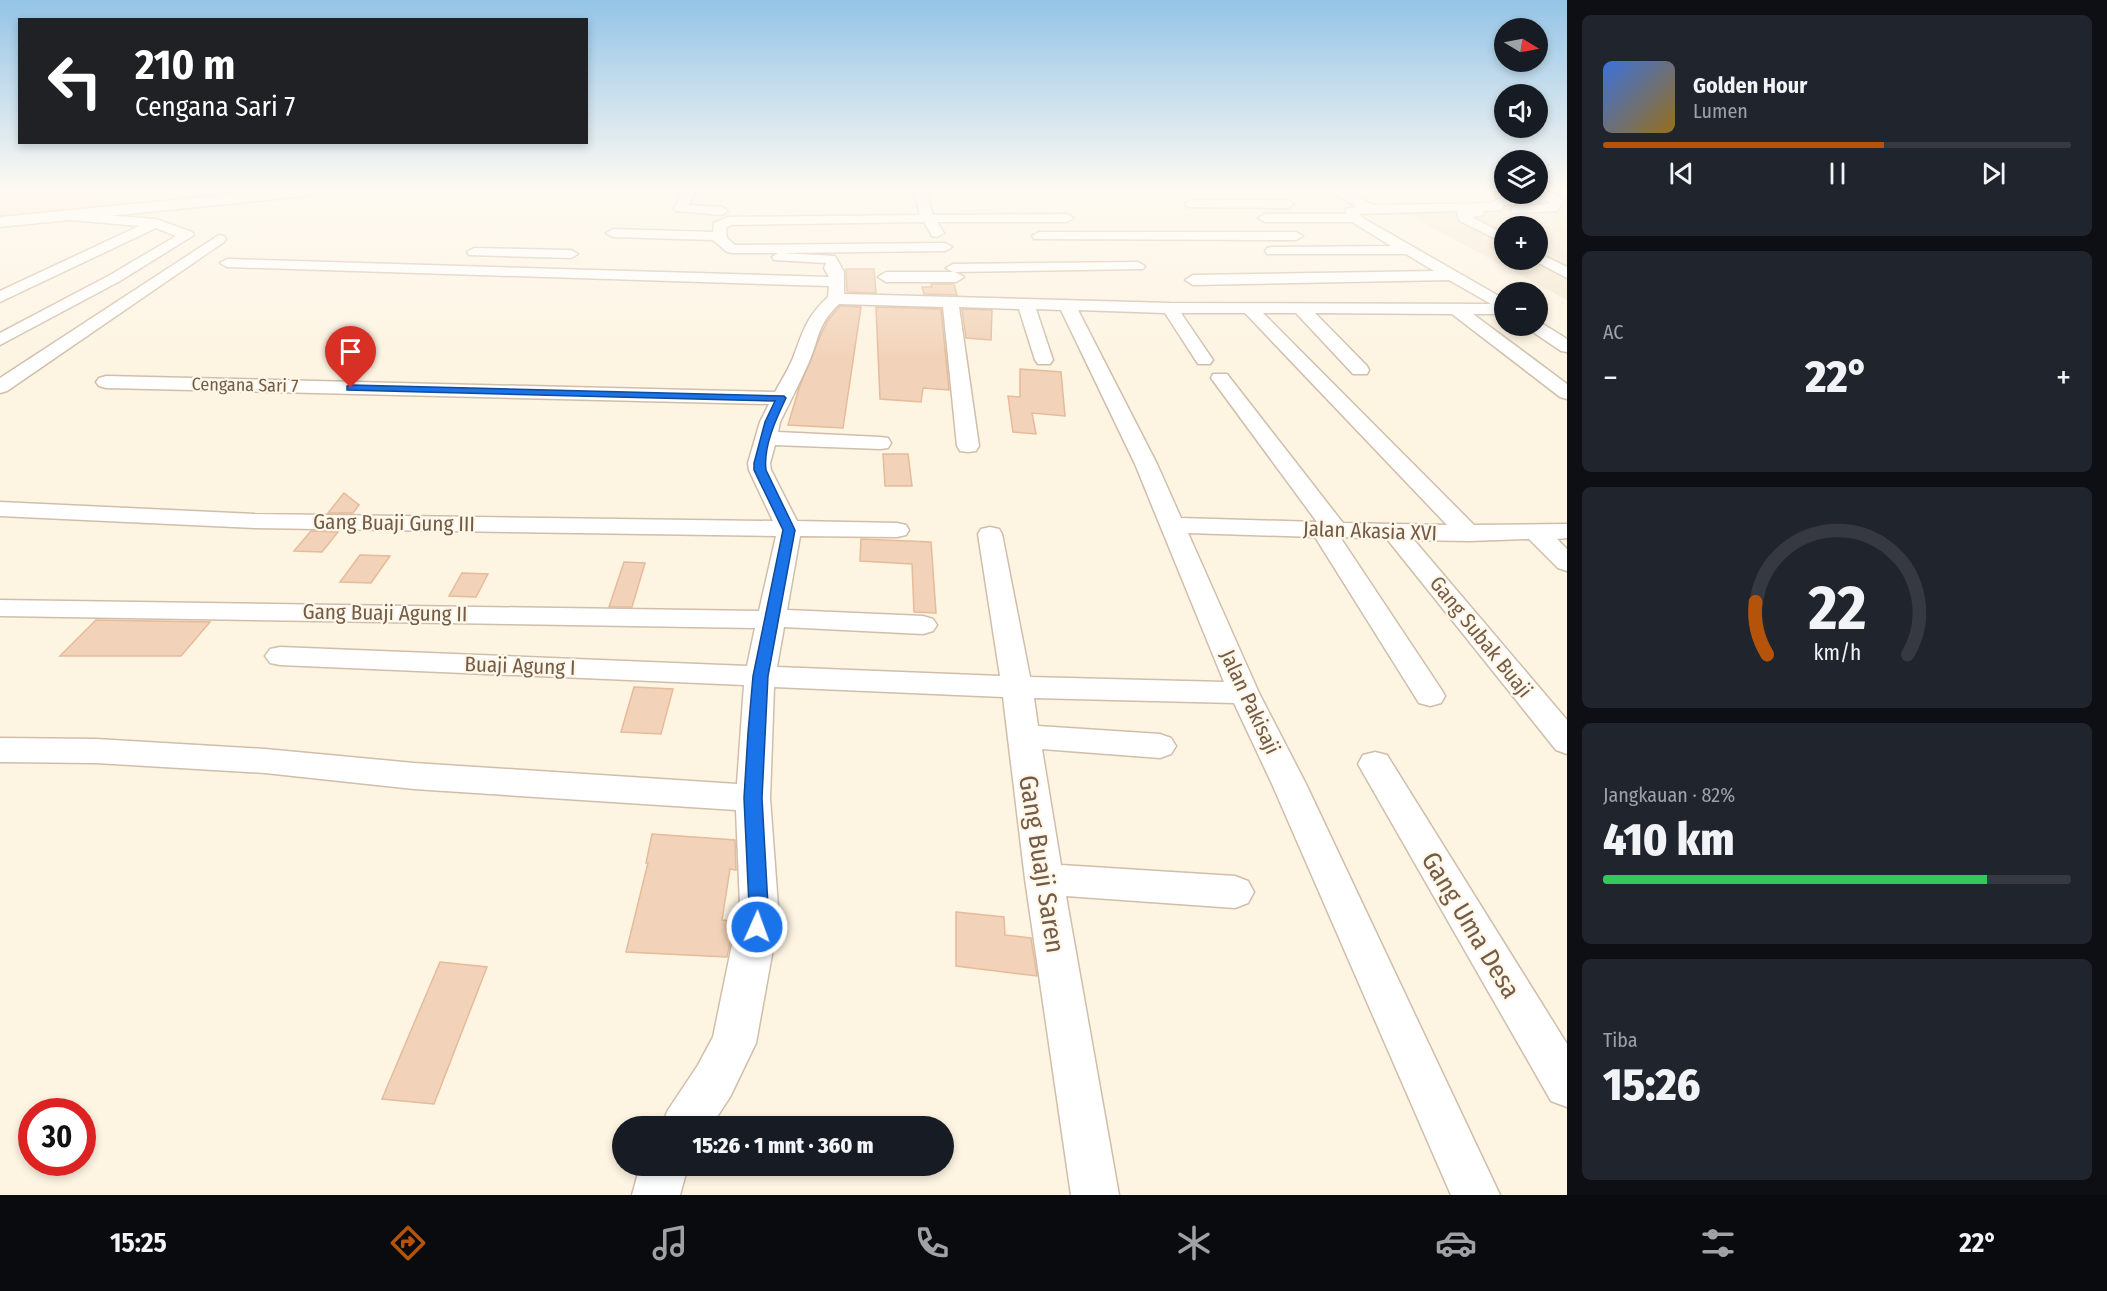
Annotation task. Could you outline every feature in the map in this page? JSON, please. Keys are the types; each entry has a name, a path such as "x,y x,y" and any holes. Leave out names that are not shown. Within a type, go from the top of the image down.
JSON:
{"street":[{"path":"0,297 106,247"},
{"path":"0,340 166,247"},
{"path":"0,387 208,247"},
{"path":"730,247 732,249 799,247"},
{"path":"944,247 954,272 968,446"},
{"path":"1403,247 1453,274 1494,301"},
{"path":"1265,251 1409,250"},
{"path":"458,252 571,254"},
{"path":"390,268 403,256"},
{"path":"691,1116 714,1081 734,1043 744,1000 759,906 753,798 760,676 789,530 760,470 759,463 770,422 801,360 812,326 834,283 832,263 826,258 779,257"},
{"path":"227,263 834,283"},
{"path":"609,263 834,283 956,301 1170,308 1494,307"},
{"path":"1548,263 1567,273"},
{"path":"886,277 954,272 1138,266"},
{"path":"1193,280 1453,274"},
{"path":"1026,303 1044,360"},
{"name":"Jalan Pakisaji","path":"1067,305 1174,525 1186,560 1244,693 1289,784 1476,1195"},
{"path":"1170,308 1204,360"},
{"path":"1250,308 1469,534"},
{"path":"1301,309 1360,370"},
{"path":"1456,309 1567,393"},
{"path":"1548,334 1567,347"},
{"path":"1220,378 1329,529 1430,696"},
{"name":"Cengana Sari 7","path":"106,382 781,398"},
{"path":"766,438 880,443"},
{"name":"Gang Buaji Gung III","path":"0,509 255,521 897,530"},
{"name":"Jalan Akasia XVI","path":"1174,525 1469,534 1567,531"},
{"name":"Gang Subak Buaji","path":"1394,532 1567,742"},
{"path":"1536,532 1567,562"},
{"name":"Gang Buaji Saren","path":"990,534 1017,687 1044,879 1095,1195"},
{"name":"Gang Buaji Agung II","path":"0,608 770,619 923,625"},
{"name":"Buaji Agung I","path":"280,656 1017,687 1244,693"},
{"path":"1023,736 1160,746"},
{"path":"0,750 96,752 265,761 414,776 753,798"},
{"name":"Gang Uma Desa","path":"1376,764 1567,1086"},
{"path":"1044,879 1235,892"},
{"path":"656,1195 661,1176"}],"shaded area":[{"path":"1468,247 1494,247 1494,261"},
{"path":"1548,247 1567,247 1567,300 1548,290 1548,282 1533,282 1511,270 1548,270"}],"building":[{"path":"846,269 874,269 876,293 847,292"},
{"path":"931,284 954,284 957,295 924,294 922,287 932,287"},
{"path":"840,306 861,307 843,428 788,425 799,388 822,332 828,320"},
{"path":"876,307 941,309 949,390 923,388 921,402 880,399"},
{"path":"962,309 992,310 991,340 966,338"},
{"path":"1020,369 1061,372 1065,416 1032,413 1036,434 1013,432 1008,396 1020,397"},
{"path":"883,454 908,454 912,486 885,486"},
{"path":"344,493 359,505 353,513 328,513"},
{"path":"311,531 338,532 322,552 294,551"},
{"path":"861,539 931,542 936,613 914,612 912,564 860,561"},
{"path":"360,555 390,556 371,583 340,582"},
{"path":"624,562 645,563 632,607 609,607"},
{"path":"462,573 488,574 476,597 449,596"},
{"path":"96,620 210,622 181,656 60,656"},
{"path":"634,687 673,689 661,734 621,732"},
{"path":"652,834 735,840 736,870 730,869 722,920 735,921 727,957 626,952 648,863 646,863"},
{"path":"956,912 1004,917 1005,935 1031,938 1037,976 956,966"},
{"path":"440,962 487,967 434,1104 382,1099"}],"route":[{"path":"351,388 781,398 770,422 759,463 760,470 789,530 760,676 753,798 759,906 757,927"}]}
